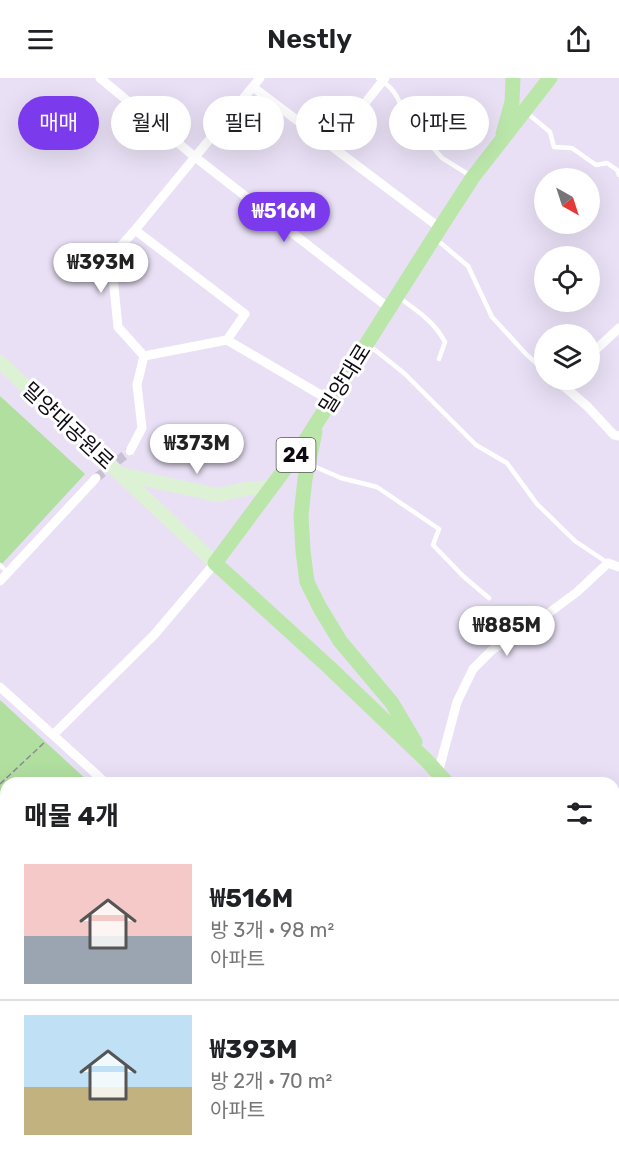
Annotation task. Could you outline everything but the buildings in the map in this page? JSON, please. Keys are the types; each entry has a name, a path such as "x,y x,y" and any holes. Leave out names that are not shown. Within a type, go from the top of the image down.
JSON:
{"main road":[{"path":"501,141 512,102 513,78"},
{"name":"밀양대로","path":"215,563 303,446 473,177 550,78"},
{"name":"밀양대공원로","path":"0,362 215,563"},
{"path":"317,423 305,480 301,515 307,582 340,641 392,703 426,760"},
{"path":"121,474 217,495 272,487"},
{"path":"215,563 330,668 442,777"}],"street":[{"path":"100,78 195,157 394,302"},
{"path":"144,356 118,327 111,256 260,78"},
{"path":"369,96 382,79"},
{"path":"253,87 296,120"},
{"path":"336,150 437,233"},
{"path":"135,230 245,314 227,340"},
{"path":"600,346 619,328"},
{"path":"144,356 227,340 331,401"},
{"path":"130,451 142,428 137,385 144,356"},
{"path":"570,390 614,435 619,436"},
{"path":"0,581 96,478"},
{"path":"53,735 154,636 215,563"},
{"path":"443,777 457,702 473,669 492,650 530,627 577,592 608,563 619,567"},
{"path":"0,687 99,777"}],"lane":[{"path":"382,79 397,95 402,110 404,132 409,140 429,143 442,158 473,177"},
{"path":"524,111 550,132 554,147 572,148 596,165 607,163 617,170 619,176"},
{"path":"437,233 468,266 492,317 534,361"},
{"path":"394,302 424,315 439,330 445,342 439,359"},
{"path":"368,344 405,374 476,445 507,463 537,504 575,541 608,563"},
{"path":"308,464 341,478 377,487 439,529 433,545 464,577 489,598"},
{"path":"0,565 8,573"}],"path":[{"path":"8,777 53,735"}],"green space":[{"path":"0,396 85,474 0,566"},
{"path":"0,700 83,777 0,777"}],"tunnel":[{"path":"96,478 130,451"}]}
